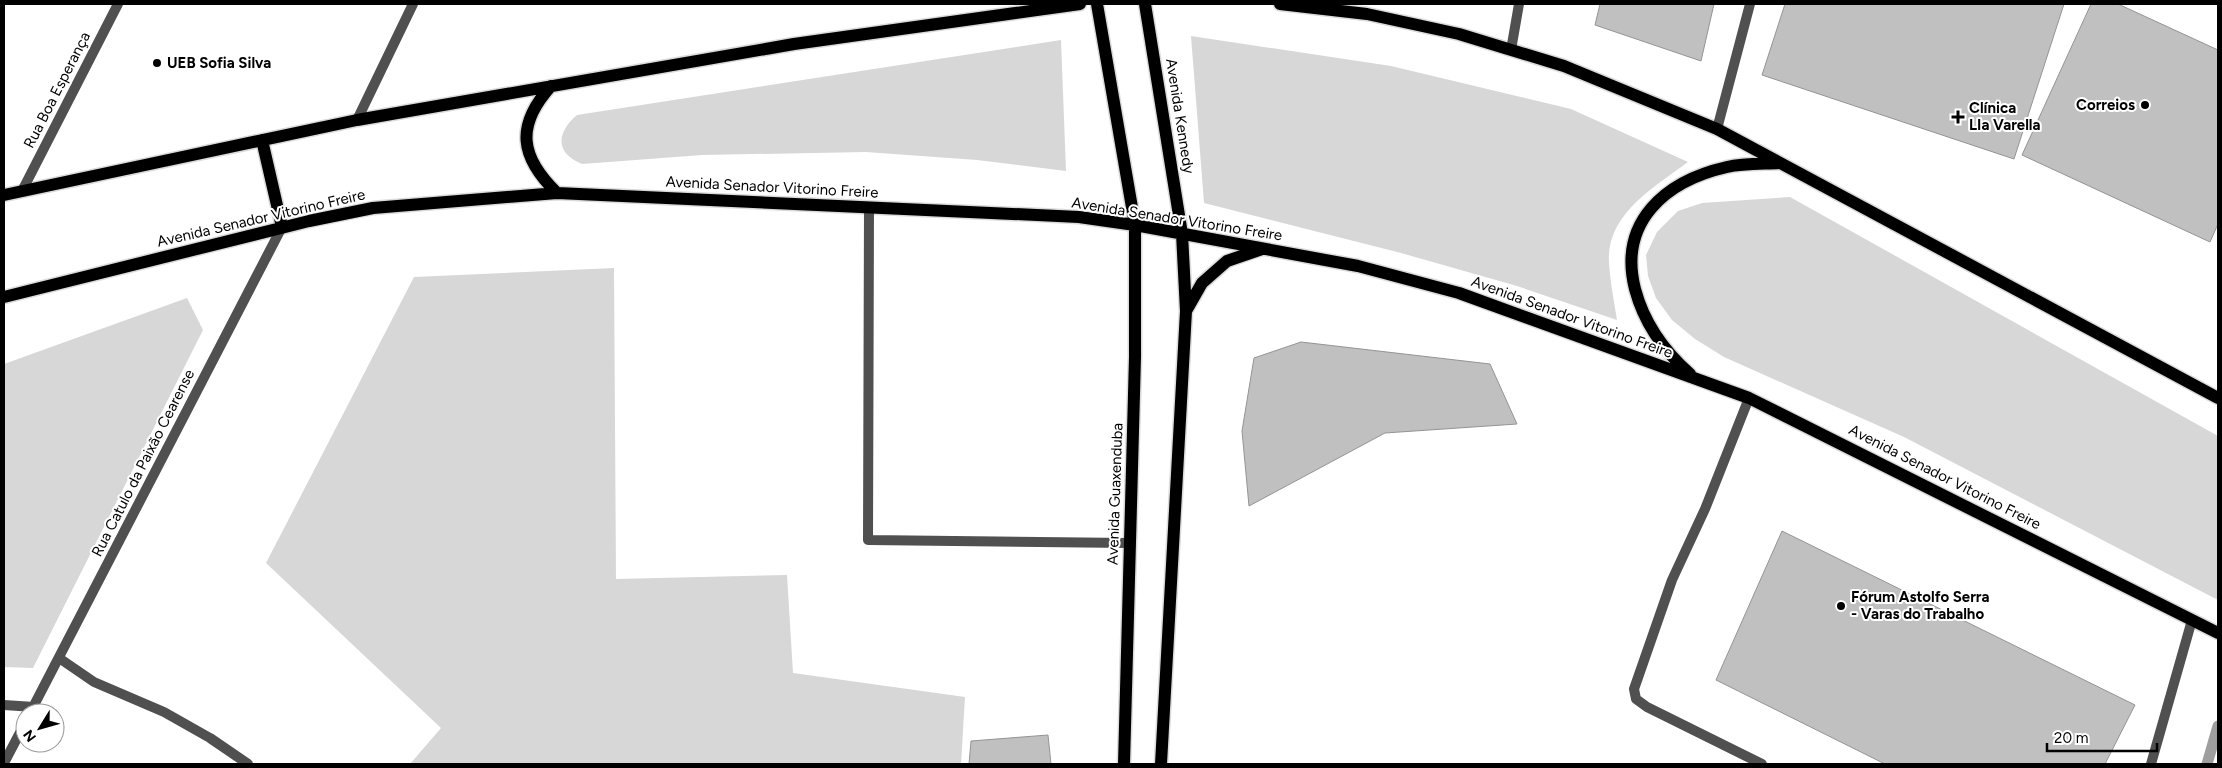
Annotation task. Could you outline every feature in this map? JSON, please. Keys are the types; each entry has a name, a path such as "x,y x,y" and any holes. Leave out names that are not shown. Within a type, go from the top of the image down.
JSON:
{"main road":[{"path":"4,195 357,120 794,44 1080,4"},
{"path":"1098,4 1135,225"},
{"name":"Avenida Kennedy","path":"1145,4 1182,234"},
{"path":"1280,4 1367,14 1459,34 1564,66 1717,129 2218,398"},
{"path":"551,86 531,112 526,138 534,166 557,193"},
{"path":"262,140 282,227"},
{"path":"1695,379 1669,354 1644,316 1631,272 1633,241 1646,214 1670,192 1683,184 1712,171 1729,167 1780,163"},
{"name":"Avenida Senador Vitorino Freire","path":"4,297 282,227 373,208 557,193 1079,217 1135,225 1358,266 1459,293 1749,398 2218,633"},
{"name":"Avenida Guaxenduba","path":"1124,764 1135,357 1135,225"},
{"path":"1161,764 1186,311 1182,234"},
{"path":"1186,311 1202,283 1227,261 1264,248"}],"street":[{"name":"Rua Boa Esperança","path":"22,191 118,4"},
{"path":"357,120 413,4"},
{"path":"1511,50 1519,4"},
{"path":"1717,129 1750,4"},
{"path":"869,208 868,540 1130,543"},
{"name":"Rua Catulo da Paixão Cearense","path":"36,703 282,227"},
{"path":"1749,398 1705,510 1672,580 1634,689 1636,698 1647,706 1762,764"},
{"path":"2151,764 2192,620"},
{"path":"59,658 94,682 164,712 210,738 248,764"},
{"path":"4,764 15,743"}],"shaded area":[{"path":"1191,36 1391,66 1571,109 1688,162 1635,203 1615,230 1610,245 1609,262 1617,320 1517,286 1401,253 1204,203"},
{"path":"1061,40 1066,171 977,160 866,152 702,155 582,164 567,154 563,148 562,136 570,122 577,115"},
{"path":"1790,197 2218,436 2218,600 1904,437 1724,357 1695,339 1672,320 1656,298 1648,276 1646,255 1657,232 1678,211 1702,203"},
{"path":"614,268 616,579 787,575 793,673 965,697 961,764 410,764 441,728 266,563 414,277"},
{"path":"187,298 203,330 33,668 4,667 4,364"}],"building":[{"path":"1600,4 1714,4 1701,61 1595,25"},
{"name":"Clínica LIa Varella","path":"1785,4 2064,4 2014,159 1762,75"},
{"path":"2091,4 2118,4 2218,50 2218,224 2210,242 2022,155"},
{"path":"1301,342 1490,364 1517,424 1385,433 1249,506 1242,431 1254,358"},
{"name":"Fórum Astolfo Serra - Varas do Trabalho","path":"1782,531 2135,705 2105,764 1885,764 1716,680"},
{"path":"1048,735 1051,764 969,764 971,741"}],"waterway":[{"path":"2207,764 2218,726"}],"place":[{"name":"UEB Sofia Silva","path":"157,63"},
{"name":"Correios","path":"2145,105"},
{"name":"Clínica LIa Varella","path":"1958,117"},
{"name":"Fórum Astolfo Serra - Varas do Trabalho","path":"1841,606"}]}
